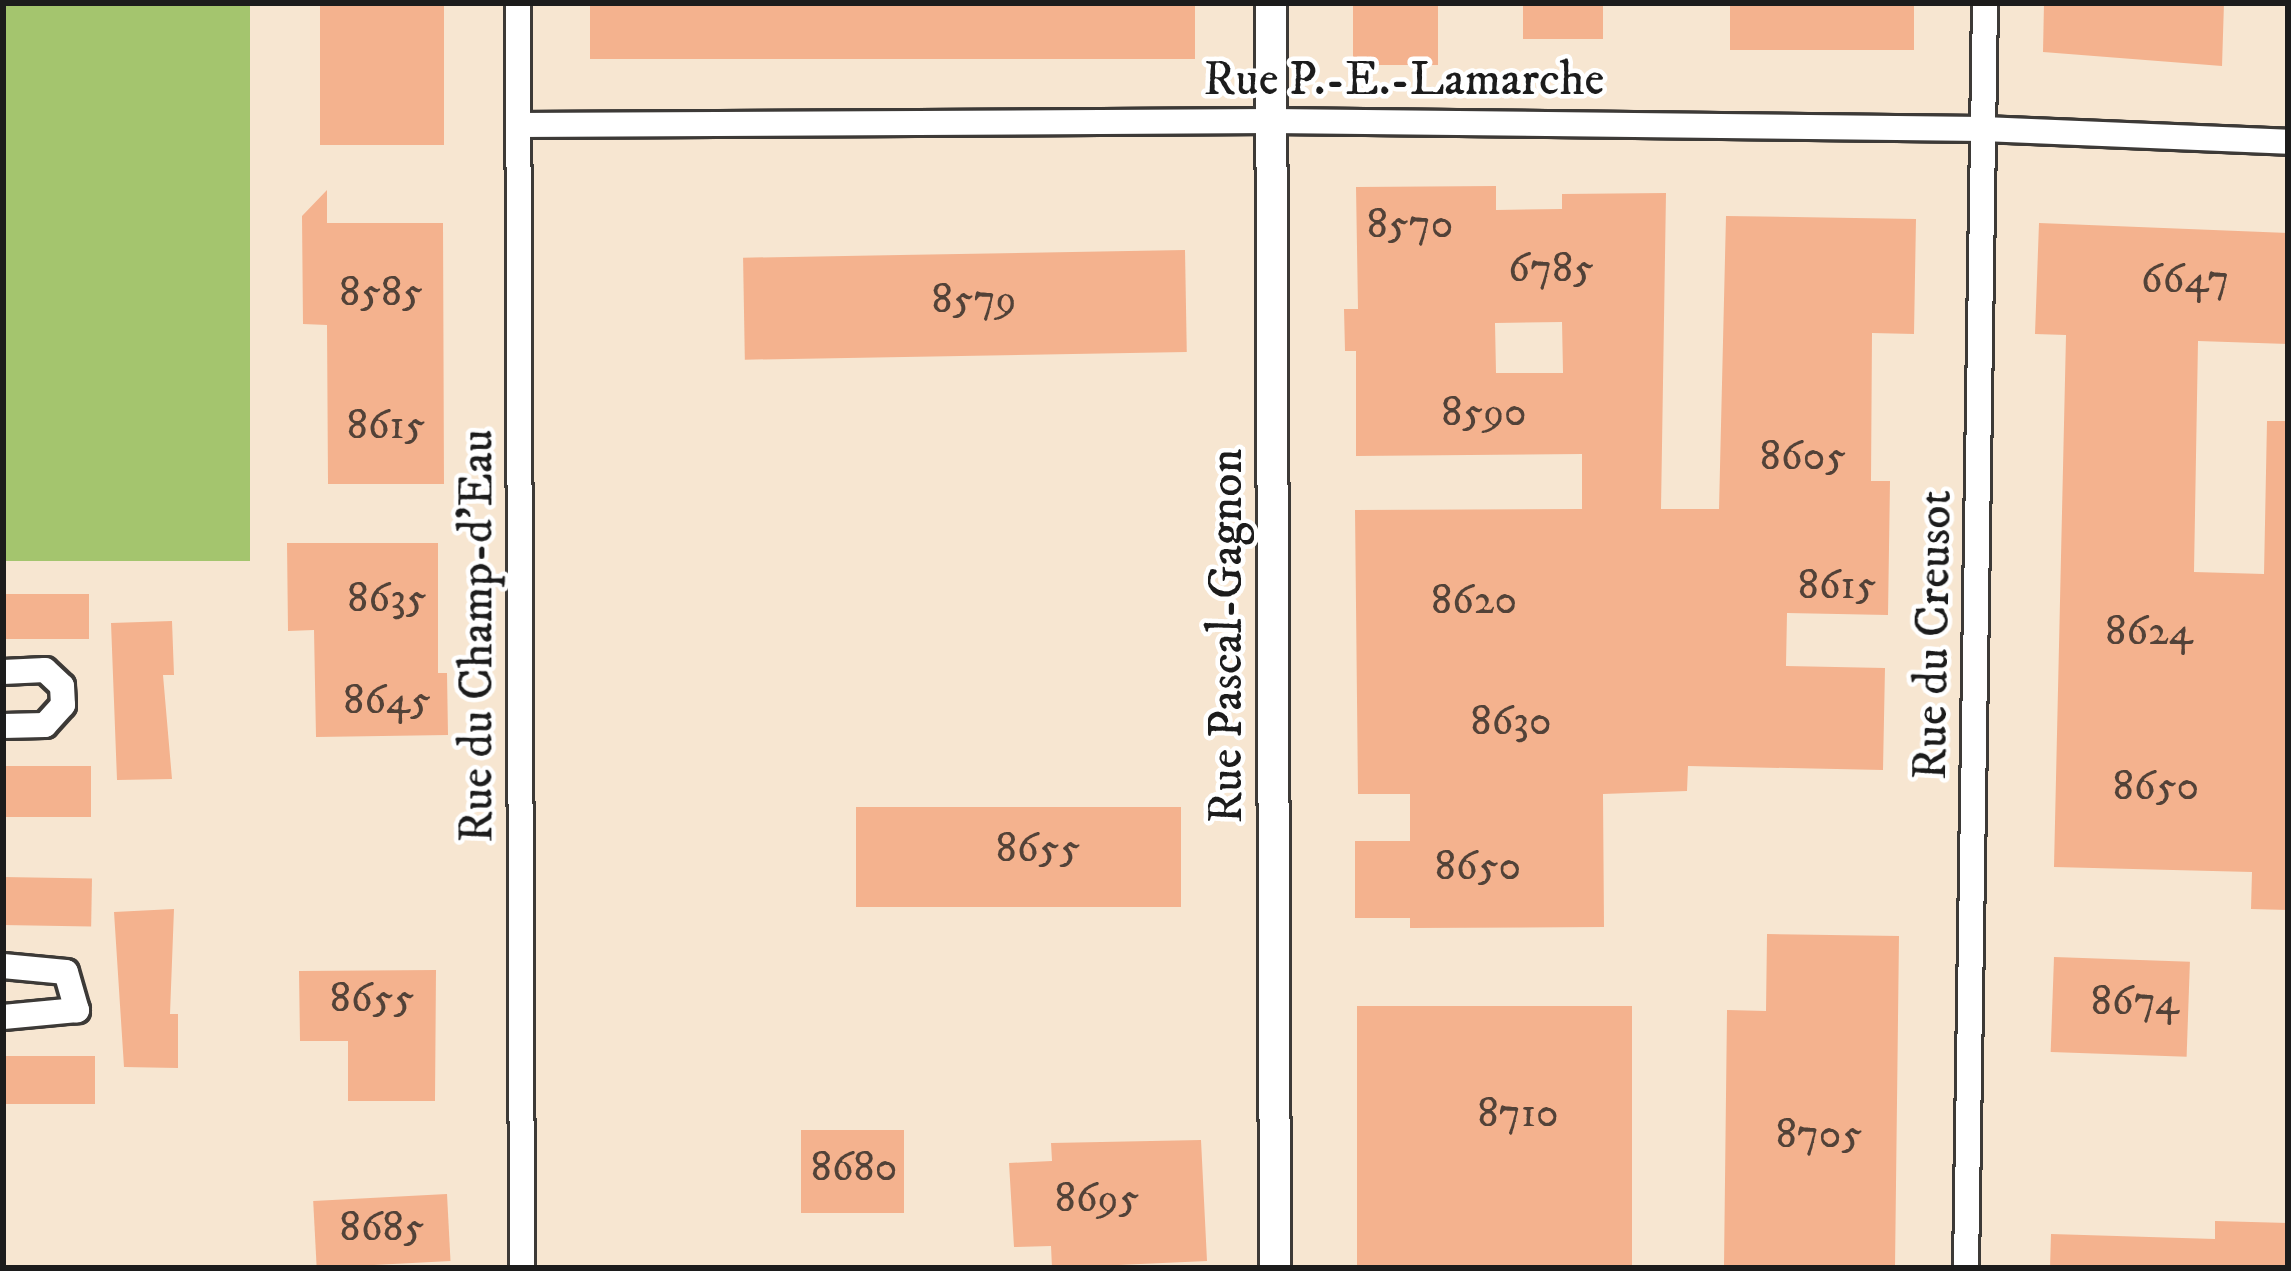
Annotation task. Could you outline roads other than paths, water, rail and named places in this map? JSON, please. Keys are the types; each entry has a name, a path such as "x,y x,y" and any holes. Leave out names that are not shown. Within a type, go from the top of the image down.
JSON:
{"street":[{"name":"Rue du Champ-d'Eau","path":"518,3 522,1268"},
{"name":"Rue Pascal-Gagnon","path":"1271,3 1275,1268"},
{"name":"Rue du Creusot","path":"1966,1268 1985,3"},
{"name":"Rue P.-E.-Lamarche","path":"518,125 1272,121 1983,129 2288,142"},
{"path":"3,673 45,670 62,686 63,705 45,724 3,726"},
{"path":"3,966 66,972 77,1010 68,1017 3,1017"}]}
